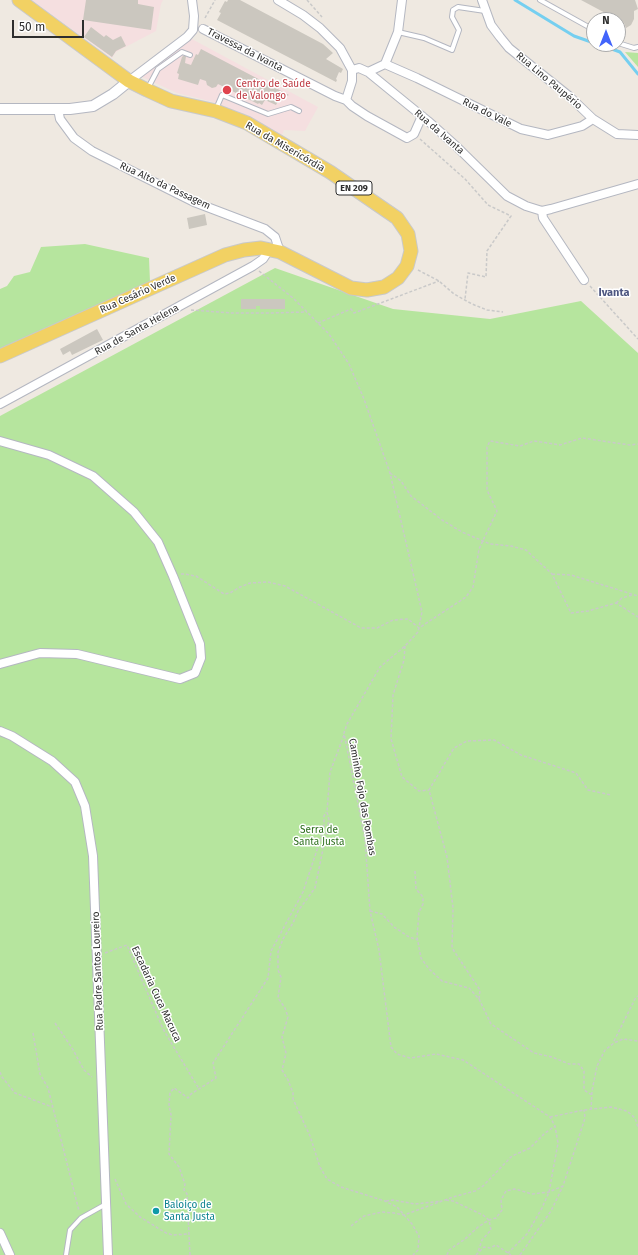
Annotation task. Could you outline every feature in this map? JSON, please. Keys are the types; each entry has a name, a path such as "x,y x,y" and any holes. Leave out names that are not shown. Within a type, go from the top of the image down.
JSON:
{"main road":[{"name":"Rua da Misericórdia","path":"19,0 129,81 171,101 216,111 247,123 330,172 397,218 408,234 411,251 407,266"},
{"name":"Rua Cesário Verde","path":"0,356 225,255 244,250 261,248 274,251"},
{"path":"274,251 351,288 367,290 384,288 398,278 407,266"}],"street":[{"path":"0,109 70,109 93,106 113,94 187,37 193,30 194,16 192,0"},
{"path":"278,0 303,15 320,28 340,48 352,70 352,81 346,100"},
{"path":"352,70 360,68 368,72 385,64 398,32 402,0"},
{"name":"Rua Lino Paupério","path":"482,0 491,25 509,48 569,96 593,119 617,134 638,135"},
{"name":"Travessa da Ivanta","path":"203,29 335,96 346,100 352,106 388,129 407,138 414,134"},
{"name":"Rua do Vale","path":"385,64 521,129 548,135 582,126 593,119"},
{"name":"Rua da Ivanta","path":"368,72 456,146 507,196 526,206 542,211"},
{"name":"Rua Alto da Passagem","path":"58,109 60,118 74,138 92,151 194,202 265,229 276,237 274,251"},
{"path":"414,134 425,119"},
{"path":"584,280 543,218 542,211 638,185"},
{"name":"Rua de Santa Helena","path":"0,404 253,266 274,251"},
{"path":"0,441 49,455 93,476 134,512 158,542 174,576 200,644 201,658 195,673 180,679 77,654 40,654 0,664"},
{"name":"Rua Padre Santos Loureiro","path":"0,730 52,761 75,782 85,806 93,856 108,1255"},
{"path":"0,1233 10,1255"}],"lane":[{"path":"540,0 586,26"},
{"path":"398,32 424,38 452,50 459,30 452,17 453,10 458,8 485,10"},
{"path":"626,46 634,48 638,47"},
{"path":"147,90 158,69 182,52 190,55"},
{"path":"216,111 222,95 268,114 292,107 299,111"},
{"path":"66,1255 70,1230 81,1218 106,1204"}],"path":[{"path":"205,18 215,0"},
{"path":"414,134 465,179 488,205 511,216 488,251 486,277 468,273 465,299"},
{"path":"253,266 293,298 329,334 349,364 364,399 390,473 422,612 419,628"},
{"path":"407,266 421,271 439,281 454,294 487,310 503,312"},
{"path":"584,280 638,339"},
{"path":"318,323 351,309 354,314 439,281"},
{"path":"174,309 271,314 307,312"},
{"path":"419,628 466,597 473,587 482,540 497,511 487,490 487,446 490,441 520,446 534,441 560,445 582,438 630,445 638,444"},
{"path":"390,473 401,480 411,496 442,520 462,532 490,544 511,546 526,550 552,574 571,613 608,606 616,603 622,598 634,595"},
{"path":"174,576 184,574 196,576 224,594 230,593 250,583 268,582 285,586 361,628 377,628 393,620 408,619 419,628"},
{"path":"552,574 572,575 638,596"},
{"path":"616,603 638,617"},
{"name":"Caminho Fojo das Pombas","path":"419,628 418,632 405,646 380,667 347,724 344,733 364,839 370,912 379,950 391,1047 397,1054 410,1058 436,1054 463,1060 550,1117 555,1126 558,1143 549,1192 542,1208 526,1234 507,1254"},
{"path":"405,646 404,660 393,695 391,739 402,777 419,791 429,790"},
{"path":"344,733 330,772 327,812 329,820 315,888 298,911 293,923 283,939 278,952 278,970 281,977 278,998 286,1008 288,1017 282,1038 286,1053 282,1070 293,1092 293,1099 310,1136 320,1167 327,1179 341,1187 385,1201 397,1207 412,1224 419,1236 418,1250 413,1255"},
{"path":"479,999 480,990 452,948 453,908 447,857 429,790 454,748 468,741 494,740 521,755 576,773 588,790 611,795"},
{"path":"190,1255 187,1194 184,1190 185,1184 179,1167 169,1154 171,1115 169,1105 170,1093 174,1089 188,1098 216,1078 213,1063 268,978 271,951 303,892 324,825 324,816 327,812"},
{"path":"415,871 416,889 423,897 423,904 419,912 418,940 421,958 429,969 442,981 469,988 479,999 491,1024 534,1053 552,1057 569,1064 579,1064 584,1071 584,1090 592,1095"},
{"path":"370,912 382,914 394,927 409,937 418,940"},
{"name":"Escadaria Cuca Macuca","path":"102,954 127,945 163,1029 199,1089"},
{"path":"614,1043 636,997 638,996"},
{"path":"56,1023 84,1070 101,1086"},
{"path":"33,1033 40,1074 48,1088 81,1218"},
{"path":"591,1110 597,1066 605,1050 614,1043 623,1039 638,1041"},
{"path":"0,1072 2,1077 15,1093 52,1107"},
{"path":"550,1117 584,1110 611,1107 627,1111 635,1118 638,1127"},
{"path":"520,1255 551,1211 563,1186 585,1118 584,1110"},
{"path":"351,1226 364,1216 382,1212 404,1215 475,1191 483,1186 512,1156 530,1148 545,1133 555,1126"},
{"path":"105,1179 115,1179 126,1204 140,1217 166,1233 188,1234"},
{"path":"447,1255 449,1250 465,1239 478,1227 489,1220 496,1218 502,1210 501,1200 506,1191 515,1189 532,1194 549,1192 563,1186"},
{"path":"385,1201 394,1200 415,1204 445,1200 453,1201 483,1215 489,1220 491,1230 482,1240 478,1252"},
{"path":"476,1255 484,1246 490,1248 496,1245 507,1254 511,1255"}],"shaded area":[{"path":"31,0 163,0 156,31 116,52 112,58"},
{"name":"Centro de Saúde de Valongo","path":"190,38 318,107 305,131 284,130 282,135 247,115 210,101 177,93 140,76"}],"green space":[{"path":"625,52 638,53 638,67"},
{"path":"85,244 149,258 150,282 0,350 0,289 7,286 14,276 30,272 41,247"},
{"name":"Serra de Santa Justa","path":"275,268 393,309 490,319 581,301 638,353 638,1255 0,1255 0,416"}],"building":[{"path":"86,0 138,0 138,4 154,7 151,30 83,20"},
{"path":"228,0 240,0 323,44 333,53 326,59 343,69 341,73 339,72 336,82 217,20 221,13 219,12 225,1 227,2"},
{"path":"581,0 635,0 638,9 634,11 634,19 631,25 626,28 626,12 603,12"},
{"path":"91,27 104,37 106,35 113,40 121,36 126,46 116,51 112,57 84,37"},
{"path":"201,49 289,95 279,99 276,105 265,100 262,105 218,84 216,87 212,88 207,85 206,81 200,79 198,85 178,79 179,74 177,73 182,57 186,56 185,63 191,65 196,54 198,55"},
{"path":"205,214 207,225 189,229 187,218"},
{"path":"241,299 285,299 285,309 260,309 260,306 256,306 256,309 241,309"},
{"path":"97,329 103,340 72,355 70,351 63,355 60,349"}],"waterway":[{"path":"515,0 574,36 586,40"},
{"path":"620,52 638,74"}],"place":[{"name":"Centro de Saúde de Valongo","path":"227,90"},
{"name":"Baloiço de Santa Justa","path":"156,1211"}],"district":[{"name":"Ivanta","path":"614,293"}]}
